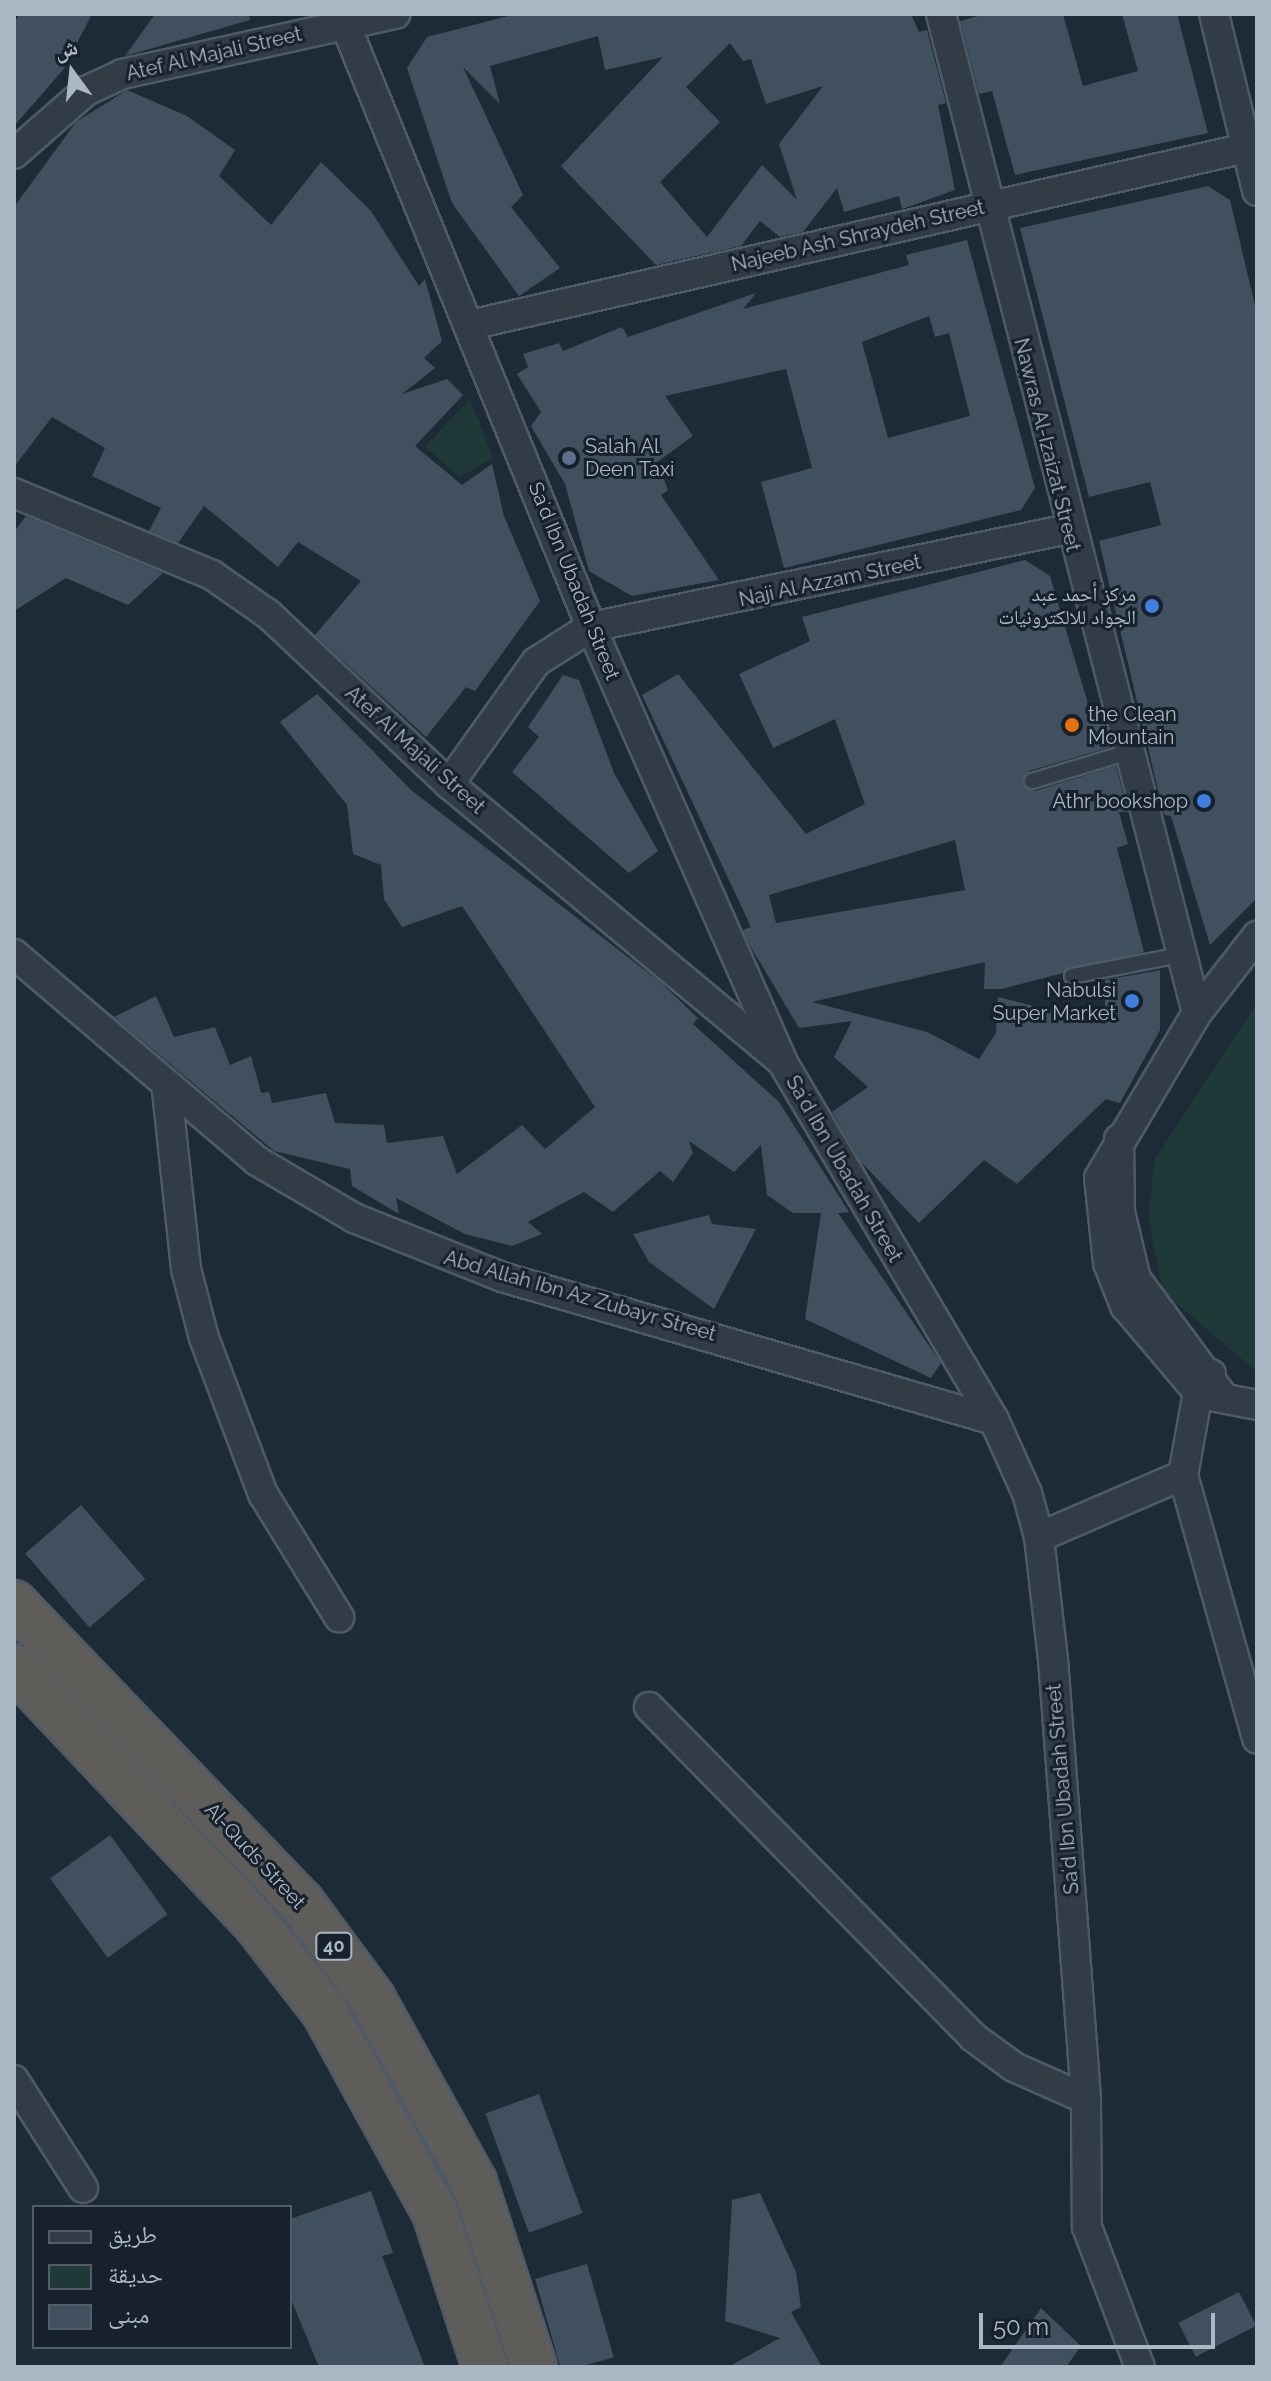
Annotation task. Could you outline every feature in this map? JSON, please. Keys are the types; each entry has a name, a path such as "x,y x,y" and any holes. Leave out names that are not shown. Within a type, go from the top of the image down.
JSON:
{"highway":[{"name":"Al-Quds Street","path":"14,1603 301,1902 372,1998 474,2182 534,2367"},
{"name":"40","path":"14,1667 257,1925 324,2011 435,2213 485,2367"}],"street":[{"name":"Atef Al Majali Street","path":"14,154 51,117 122,74 343,20 396,14"},
{"name":"Nawras Al-Izaizat Street","path":"941,14 1068,529 1197,1013"},
{"path":"1214,14 1257,191"},
{"name":"Saʻd Ibn Ubadah Street","path":"343,20 591,627 783,1063 994,1420 1039,1537 1086,2099 1087,2227 1140,2367"},
{"name":"Najeeb Ash Shraydeh Street","path":"470,325 1246,148"},
{"name":"Atef Al Majali Street","path":"14,493 212,575 268,614 449,784 783,1063"},
{"name":"Naji Al Azzam Street","path":"591,627 1068,529"},
{"path":"449,784 536,662 591,627"},
{"path":"1257,936 1197,1013 1115,1152 1099,1206 1125,1306 1211,1388 1257,1405"},
{"name":"Abd Allah Ibn Az Zubayr Street","path":"14,954 167,1091 306,1193 439,1255 994,1420"},
{"path":"167,1091 186,1269 204,1338 263,1494 339,1617"},
{"path":"1211,1388 1183,1475 1257,1739"},
{"path":"1039,1537 1183,1475"},
{"path":"649,1707 973,2037 1014,2067 1086,2099"},
{"path":"14,2080 83,2188"}],"lane":[{"path":"1032,781 1126,753"},
{"path":"1072,976 1180,955"}],"green space":[{"path":"470,399 493,458 460,477 425,447"},
{"path":"1257,1003 1257,1372 1163,1292 1148,1216 1155,1159"}],"building":[{"path":"20,14 92,14 63,70 14,126 14,22"},
{"path":"155,14 249,14 250,20 125,56"},
{"path":"516,14 911,14 919,32 927,30 946,103 938,105 955,190 902,209 899,196 844,212 837,188 803,232 780,237 760,221 741,246 656,265 561,166 663,57 605,70 598,36 490,66 500,104 463,67 523,195 511,207 560,268 519,296 452,203 407,68 427,37","holes":["730,43 743,61 751,59 766,104 823,86 779,144 797,200 762,165 707,237 660,182 720,122 686,87"]},
{"path":"985,14 1063,14 1083,86 1138,71 1122,14 1177,14 1208,133 1015,175 992,91 979,94 960,21"},
{"path":"127,90 187,116 235,150 219,176 271,225 321,162 371,211 419,286 425,279 442,341 424,358 435,368 402,394 447,379 463,395 415,446 462,485 492,464 504,516 540,601 475,691 466,687 426,737 315,635 361,581 298,542 278,567 204,506 178,543 149,531 161,508 92,476 105,448 52,417 14,467 14,207 76,122"},
{"path":"1208,186 1230,200 1257,314 1257,898 1210,945 1171,816 1164,815 1099,541 1161,525 1150,482 1089,497 1020,228"},
{"path":"967,240 1035,488 1021,510 784,568 761,482 812,468 786,369 665,396 693,436 657,462 668,490 661,495 719,580 632,596 589,571 565,484 531,426 541,412 517,374 528,367 523,354 559,343 563,351 622,327 628,337 756,293 743,309 909,265 906,255","holes":["929,316 935,337 949,333 970,416 888,438 862,342"]},
{"path":"26,516 163,573 128,605 66,578 14,611 14,532"},
{"path":"1025,560 1050,576 1089,707 1100,704 1111,747 1029,771 1023,785 1035,791 1116,766 1128,812 1119,812 1128,844 1117,848 1144,952 1002,989 984,989 985,962 812,1002 927,1032 979,1059 996,1033 998,997 1105,1024 1105,980 1160,970 1160,1030 1120,1103 1106,1099 1017,1184 984,1160 919,1223 861,1162 832,1112 868,1087 834,1057 852,1021 799,1028 749,944 743,930 751,927 642,695 678,674 806,834 865,804 835,719 773,748 739,674 810,641 802,617","holes":["955,840 965,890 776,923 769,895"]},
{"path":"563,675 579,680 614,773 658,851 629,873 512,772 539,737 528,727"},
{"path":"317,694 411,790 659,981 698,1018 693,1024 779,1102 849,1212 838,1213 941,1363 931,1378 805,1319 821,1213 793,1213 767,1195 761,1145 734,1172 689,1141 693,1153 673,1182 660,1171 613,1212 584,1192 528,1222 542,1234 512,1246 465,1234 396,1198 399,1214 352,1186 350,1169 274,1151 114,1017 156,996 174,1037 215,1027 230,1065 251,1056 261,1093 269,1092 272,1103 326,1093 335,1123 384,1125 387,1143 443,1136 457,1174 522,1125 545,1149 595,1107 462,906 402,927 384,899 381,865 353,854 347,805 280,722"},
{"path":"709,1215 712,1224 756,1229 714,1309 649,1262 633,1234"},
{"path":"81,1505 145,1579 89,1628 25,1554"},
{"path":"110,1835 168,1914 108,1958 50,1878"},
{"path":"539,2094 582,2213 529,2233 485,2113"},
{"path":"371,2191 393,2253 382,2256 425,2367 319,2367 292,2302 292,2218"},
{"path":"760,2193 796,2272 801,2307 791,2312 822,2367 728,2367 780,2338 725,2321 732,2200"},
{"path":"587,2264 614,2357 580,2367 560,2367 535,2279"},
{"path":"1239,2292 1256,2326 1196,2357 1178,2323"},
{"path":"1041,2308 1081,2346 1066,2367 1000,2367"}],"place":[{"name":"Salah Al Deen Taxi","path":"569,458"},
{"name":"مركز أحمد عبد الجواد للالكترونيات","path":"1152,606"},
{"name":"the Clean Mountain","path":"1072,725"},
{"name":"Athr bookshop","path":"1204,801"},
{"name":"Nabulsi Super Market","path":"1132,1001"}]}
